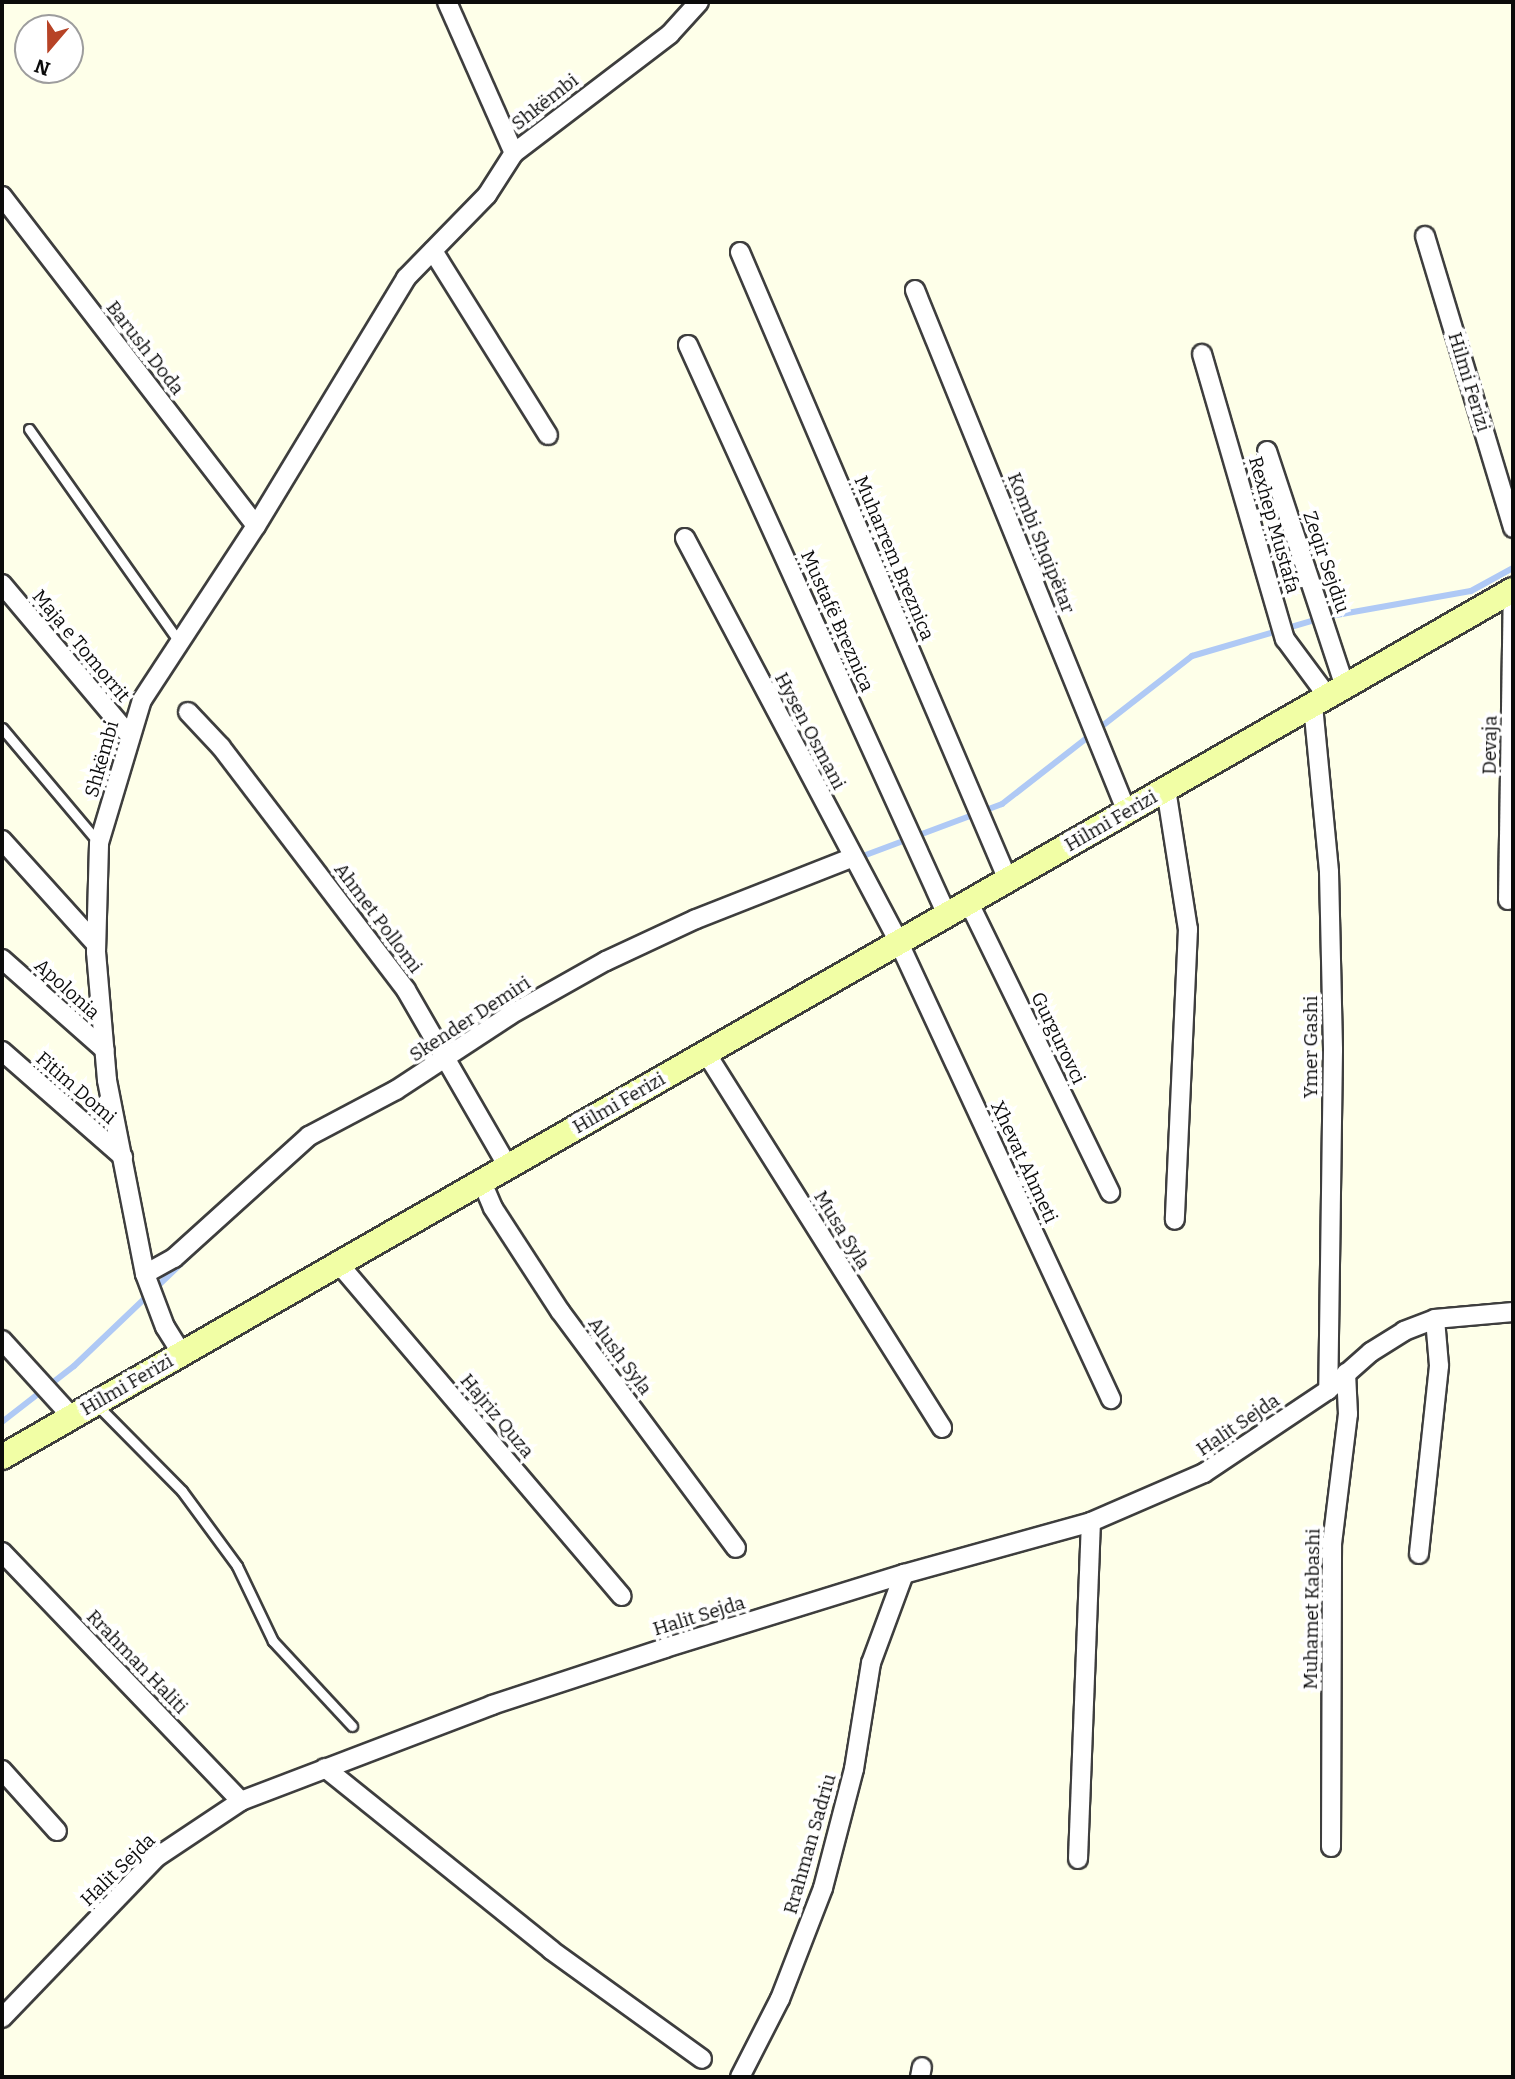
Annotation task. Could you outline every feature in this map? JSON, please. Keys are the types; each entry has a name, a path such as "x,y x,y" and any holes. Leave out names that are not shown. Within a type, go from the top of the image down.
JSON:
{"street":[{"path":"447,2 514,153"},
{"name":"Shkëmbi","path":"182,1354 157,1307 147,1280 104,1050 96,944 99,844 129,735 142,700 181,645 256,526 406,278 487,195 514,153 670,34 699,2"},
{"name":"Barush Doda","path":"2,196 256,526"},
{"name":"Hilmi Ferizi","path":"1425,236 1513,528"},
{"path":"433,251 548,435"},
{"name":"Muharrem Breznica","path":"740,252 1008,880"},
{"name":"Kombi Shqipëtar","path":"915,290 1127,812"},
{"name":"Mustafë Breznica","path":"688,345 947,915"},
{"name":"Rexhep Mustafa","path":"1202,354 1285,639 1329,696"},
{"name":"Zeqir Sejdiu","path":"1267,451 1327,630 1329,696"},
{"name":"Hysen Osmani","path":"685,538 899,943"},
{"name":"Maja e Tomorrit","path":"2,584 129,735"},
{"name":"Hilmi Ferizi","path":"2,1457 1513,591"},
{"name":"Devaja","path":"1508,900 1513,591"},
{"name":"Ymer Gashi","path":"1328,1390 1333,1050 1329,696"},
{"name":"Ahmet Pollomi","path":"188,712 221,747 407,990 508,1167"},
{"name":"Hilmi Ferizi","path":"1166,789 1188,929 1175,1220"},
{"path":"2,840 96,944"},
{"name":"Skender Demiri","path":"147,1280 309,1136 450,1064 510,1015 606,961 696,919 856,862"},
{"name":"Gurgurovci","path":"969,903 1110,1192"},
{"name":"Xhevat Ahmeti","path":"899,943 1111,1399"},
{"name":"Apolonia","path":"2,959 104,1050"},
{"name":"Fitim Domi","path":"2,1051 123,1157"},
{"name":"Musa Syla","path":"706,1054 942,1428"},
{"name":"Alush Syla","path":"482,1182 493,1208 560,1311 736,1548"},
{"name":"Hajriz Quza","path":"339,1264 622,1596"},
{"path":"1328,1390 1346,1373 1404,1331 1436,1319 1513,1312"},
{"path":"1419,1554 1438,1366 1436,1319"},
{"name":"Hilmi Ferizi","path":"2,1340 72,1416"},
{"name":"Muhamet Kabashi","path":"1331,1847 1332,1544 1348,1414 1346,1373"},
{"name":"Halit Sejda","path":"2,2018 157,1857 241,1801 492,1705 904,1574 1091,1522 1205,1473 1328,1390"},
{"path":"1077,1859 1091,1522"},
{"name":"Rrahman Haliti","path":"2,1552 241,1801"},
{"name":"Rrahman Sadriu","path":"740,2077 780,1999 823,1888 854,1769 871,1663 904,1574"},
{"path":"325,1768 551,1950 702,2059"},
{"path":"2,1770 57,1831"}],"lane":[{"path":"29,429 181,645"},
{"path":"2,728 99,844"},
{"path":"95,1403 182,1491 237,1566 273,1641 352,1726"}],"waterway":[{"path":"855,859 1002,804 1192,656 1325,617 1471,591 1513,568"},
{"path":"2,1422 74,1366 206,1240"}]}
